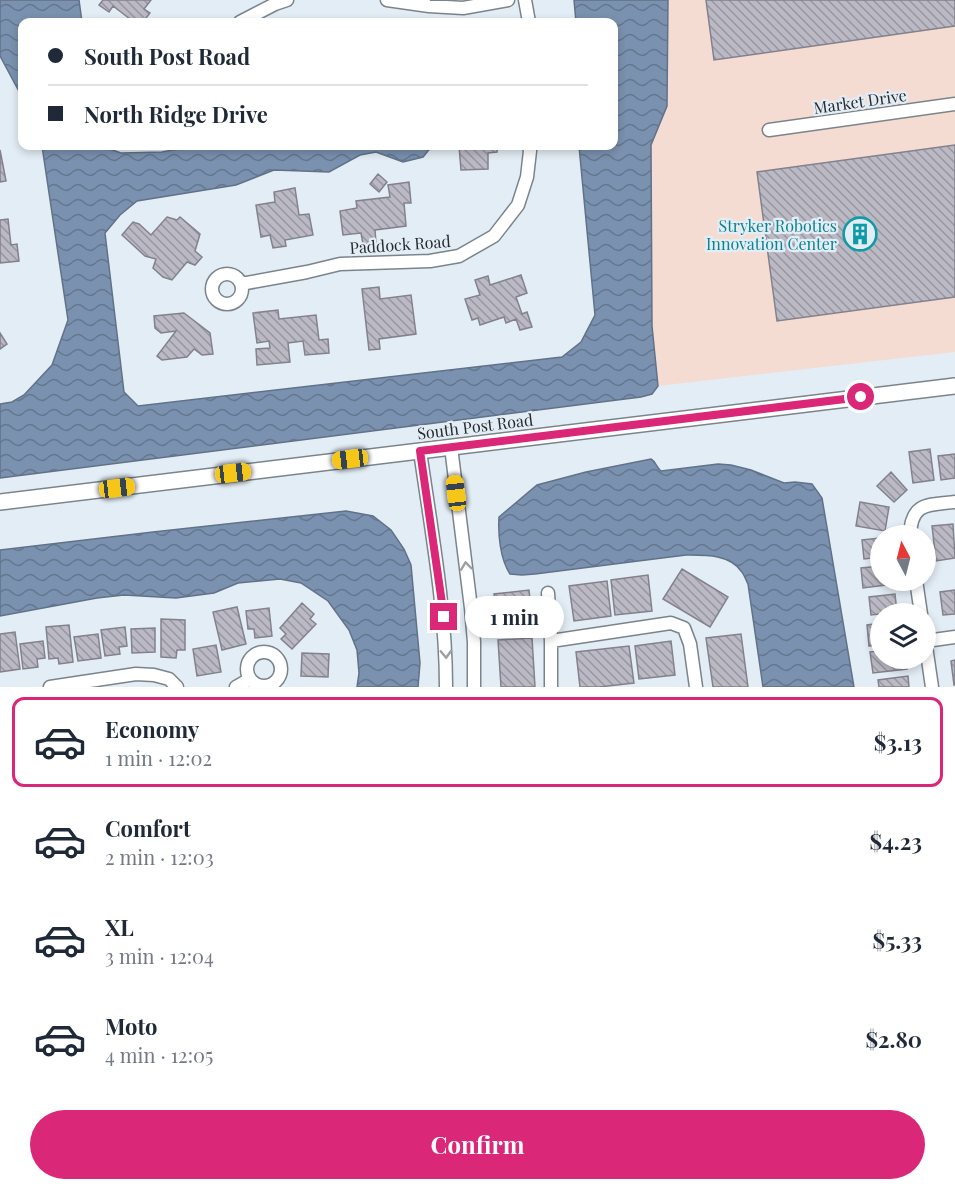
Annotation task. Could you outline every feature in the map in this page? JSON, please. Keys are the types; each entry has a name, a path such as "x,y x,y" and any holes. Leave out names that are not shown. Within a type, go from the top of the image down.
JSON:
{"street":[{"path":"248,18 274,4 288,0"},
{"path":"387,0 463,8 508,0"},
{"path":"525,0 528,18"},
{"name":"Market Drive","path":"769,130 955,104"},
{"name":"Paddock Road","path":"241,284 340,264 430,261 459,256 494,236 518,205 527,177 530,150"},
{"name":"South Post Road","path":"0,502 955,386"},
{"path":"451,447 471,608 474,687"},
{"path":"420,451 444,617 446,687"},
{"path":"911,525 912,519 920,508 931,504 955,502"},
{"path":"548,593 552,641 551,687"},
{"path":"552,641 671,623 684,628 690,644 696,687"},
{"path":"936,639 955,637"},
{"path":"929,669 932,687"},
{"path":"50,687 136,674 169,679 177,687"},
{"path":"236,687 250,679"}],"shaded area":[{"path":"668,0 955,0 955,352 658,386 652,326 651,144 667,106"}],"water":[{"path":"0,0 79,0 81,18 18,18 18,90 0,56"},
{"path":"574,0 668,0 667,106 651,145 652,326 658,386 652,394 0,478 0,404 12,402 24,395 52,365 68,320 43,150 112,150 121,153 173,150 429,150 423,157 403,162 376,152 360,155 329,172 274,170 236,185 137,201 120,215 105,233 124,392 138,406 562,357 581,342 595,315 579,150 618,150 618,18 576,18"},
{"path":"651,459 661,471 718,464 731,465 784,483 812,484 822,498 854,687 763,687 748,584 736,565 723,558 686,555 535,574 510,574 500,546 499,517 537,485"},
{"path":"346,511 373,516 391,530 404,549 411,565 420,663 418,687 357,687 359,673 357,650 349,630 328,601 301,583 280,579 238,583 214,593 176,598 124,595 0,616 0,550"}],"building":[{"path":"103,0 151,0 144,9 150,13 146,18 129,18 113,6 109,12 99,5"},
{"path":"706,0 955,0 955,26 714,60"},
{"name":"Stryker Robotics Innovation Center","path":"955,145 955,297 777,321 757,172"},
{"path":"0,150 6,181 0,182"},
{"path":"459,150 497,150 497,152 488,153 488,169 461,170"},
{"path":"378,174 387,182 379,192 370,184"},
{"path":"409,182 411,203 404,203 406,226 375,230 376,243 363,244 361,233 343,235 340,211 357,208 356,201 390,197 388,185"},
{"path":"295,188 299,215 309,214 313,235 285,240 286,246 273,248 270,235 261,237 256,205 275,202 274,192"},
{"path":"167,217 177,220 180,217 200,234 195,251 202,257 195,265 187,262 172,280 163,277 153,268 156,259 145,256 122,235 133,222 139,224 151,235"},
{"path":"8,219 11,245 17,244 19,261 0,263 0,220"},
{"path":"521,275 527,293 516,297 522,314 527,312 532,327 520,330 516,319 506,323 504,317 480,325 478,318 472,320 465,299 480,295 475,280 488,276 490,285"},
{"path":"379,287 380,299 411,295 416,334 379,339 380,349 369,350 362,289"},
{"path":"278,310 279,319 316,315 319,340 328,339 329,353 305,355 303,341 288,343 290,362 257,365 256,349 270,348 269,341 257,343 253,313"},
{"path":"184,313 210,333 213,354 202,355 194,349 187,357 162,360 157,356 176,331 161,333 155,328 154,316"},
{"path":"0,333 7,344 0,349"},
{"path":"930,449 934,480 913,483 909,452"},
{"path":"955,454 955,478 941,480 938,456"},
{"path":"891,472 907,490 894,502 877,486"},
{"path":"860,502 889,507 886,525 870,525 870,528 856,526"},
{"path":"953,524 955,558 936,561 936,526"},
{"path":"870,539 870,558 864,559 862,540"},
{"path":"870,567 870,587 863,588 861,568"},
{"path":"682,569 728,597 710,627 663,599"},
{"path":"648,575 652,611 615,615 611,580"},
{"path":"607,581 611,616 574,621 569,586"},
{"path":"529,590 531,609 524,610 525,617 532,617 533,627 499,631 494,594"},
{"path":"955,590 955,614 943,615 940,592"},
{"path":"895,594 896,603 870,603 870,606 869,597"},
{"path":"302,603 314,614 310,619 316,624 292,649 281,639 286,634 280,628"},
{"path":"237,607 246,644 222,650 213,612"},
{"path":"269,608 272,636 255,638 254,629 248,629 246,611"},
{"path":"161,619 185,620 185,650 177,650 176,658 161,657"},
{"path":"69,625 73,662 59,664 58,658 49,659 46,627"},
{"path":"867,625 870,625 869,646"},
{"path":"125,627 127,646 119,647 120,654 105,656 101,630"},
{"path":"155,628 155,652 132,653 131,629"},
{"path":"15,632 20,669 0,672 0,634"},
{"path":"98,634 101,658 78,661 74,637"},
{"path":"741,634 748,687 713,687 706,638"},
{"path":"532,638 535,687 501,687 498,640"},
{"path":"43,641 45,658 37,659 38,667 23,669 20,644"},
{"path":"671,641 675,675 639,679 635,646"},
{"path":"216,645 221,672 197,676 193,649"},
{"path":"629,646 634,683 580,687 576,652"},
{"path":"302,653 329,654 328,677 301,676"},
{"path":"955,660 955,685 954,685 951,661"},
{"path":"872,669 907,669 873,673"},
{"path":"908,676 909,687 879,687 878,680"}],"place":[{"name":"Stryker Robotics Innovation Center","path":"860,234"}],"route":[{"path":"444,617 420,451 861,397"}]}
